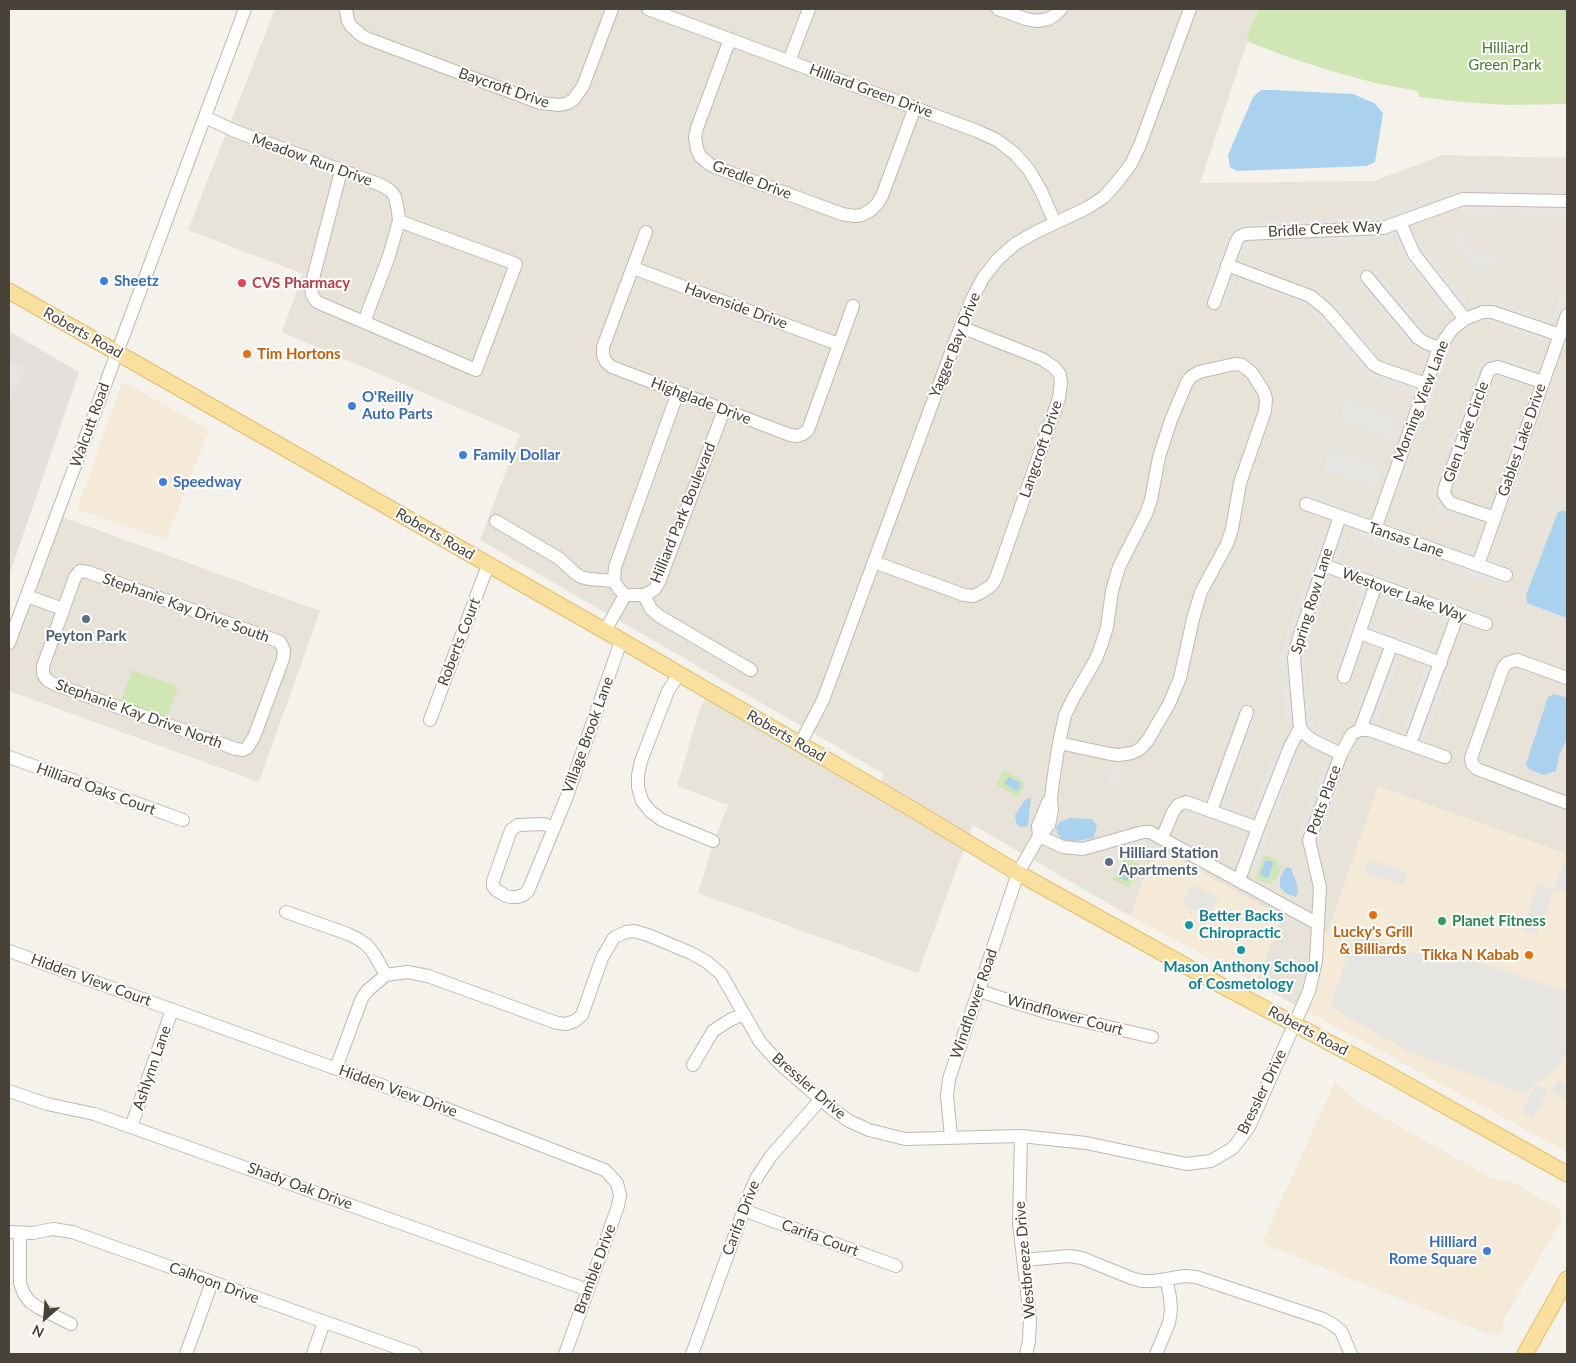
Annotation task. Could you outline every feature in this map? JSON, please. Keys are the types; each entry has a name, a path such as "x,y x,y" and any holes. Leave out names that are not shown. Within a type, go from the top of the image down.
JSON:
{"main road":[{"name":"Roberts Road","path":"9,291 605,631 1018,873 1388,1074 1567,1174"},
{"path":"1525,1354 1567,1279"}],"street":[{"name":"Walcutt Road","path":"9,643 245,9"},
{"name":"Baycroft Drive","path":"347,15 355,31 366,38 540,103 560,105 574,99 583,86 612,9"},
{"name":"Hilliard Green Drive","path":"648,9 977,130 997,140 1015,154 1029,170 1041,190 1055,223"},
{"path":"789,61 809,9"},
{"path":"998,9 1026,20 1037,21 1048,19 1062,9"},
{"name":"Yagger Bay Drive","path":"800,744 823,700 961,327 983,278 998,259 1015,244 1104,197 1118,181 1131,164 1140,145 1190,9"},
{"name":"Gredle Drive","path":"730,39 695,137 700,156 715,167 842,214 855,216 867,213 877,204 882,196 914,108"},
{"name":"Meadow Run Drive","path":"204,117 235,131 381,185 391,191 395,197 398,221 389,256 364,322"},
{"path":"341,171 311,286 312,295 317,302 476,370 516,264 398,221"},
{"name":"Bridle Creek Way","path":"1214,303 1236,242 1244,234 1300,230 1383,228 1463,199 1567,202"},
{"path":"1400,222 1414,254 1465,319"},
{"path":"633,268 646,232"},
{"path":"1227,266 1310,296 1328,312 1374,365 1426,384"},
{"name":"Havenside Drive","path":"633,268 838,344"},
{"name":"Highglade Drive","path":"633,268 603,347 602,355 606,362 612,367 790,435 797,436 808,430 838,344"},
{"path":"1367,277 1418,338 1439,348"},
{"path":"838,344 853,306"},
{"name":"Morning View Lane","path":"1375,529 1439,348 1452,329 1465,319 1483,312 1492,312 1560,335"},
{"name":"Gables Lake Drive","path":"1478,565 1567,315"},
{"name":"Langcroft Drive","path":"874,562 956,593 972,596 992,585 996,578 1059,398 1061,382 1060,375 1042,359 961,327"},
{"name":"Windflower Road","path":"951,1138 948,1096 950,1078 1018,873 1039,836 1049,825 1059,743 1065,716 1096,659 1102,643 1112,591 1119,567 1151,500 1159,457 1171,420 1187,382 1191,377 1199,372 1235,364 1242,365 1252,373 1264,392 1266,400 1265,411 1240,483 1232,529 1227,544 1200,592 1180,678 1169,704 1148,740 1140,749 1132,753 1110,754 1059,743"},
{"name":"Glen Lake Circle","path":"1495,518 1450,502 1444,494 1445,487 1490,369 1498,367 1542,382"},
{"path":"605,631 626,594 619,589 614,581 615,567 678,392"},
{"name":"Hilliard Park Boulevard","path":"626,594 644,596 654,590 659,582 724,410"},
{"name":"Tansas Lane","path":"1306,504 1506,575"},
{"name":"Spring Row Lane","path":"1300,728 1294,658 1340,516"},
{"path":"496,521 560,558 575,573 582,577 614,581"},
{"name":"Roberts Court","path":"430,720 488,564"},
{"name":"Westover Lake Way","path":"1323,565 1486,624"},
{"name":"Stephanie Kay Drive South","path":"63,609 75,577 82,571 280,642 284,650 283,659 254,737 247,748"},
{"path":"1344,677 1376,584"},
{"path":"27,596 63,609"},
{"path":"644,596 651,609 659,616 751,670"},
{"name":"Stephanie Kay Drive North","path":"63,609 43,666 43,674 47,680 236,749 242,750 247,748"},
{"path":"1410,744 1458,614"},
{"path":"1360,633 1441,663"},
{"name":"Village Brook Lane","path":"554,828 544,824 518,825 511,830 493,881 493,886 496,890 506,896 517,898 528,891 554,828 567,796 622,641"},
{"name":"Potts Place","path":"1294,1024 1309,991 1313,977 1318,924 1320,887 1309,840 1340,754 1352,734 1360,730 1392,644"},
{"path":"1567,678 1517,660 1507,663 1503,668 1471,758 1472,764 1477,770 1567,803"},
{"path":"678,674 668,691 641,761 638,787 642,802 662,820 714,841"},
{"path":"1211,811 1247,712"},
{"path":"1239,880 1290,747 1300,728 1314,741 1340,754"},
{"path":"1360,730 1369,730 1445,756"},
{"name":"Hilliard Oaks Court","path":"9,758 183,820"},
{"path":"1162,838 1176,807 1182,802 1191,803 1258,828"},
{"path":"1039,836 1057,845 1083,849 1146,831 1150,832 1318,924"},
{"path":"286,912 358,939 367,945 386,975 368,990 362,998 336,1068"},
{"name":"Bressler Drive","path":"386,975 407,972 428,976 557,1023 566,1024 575,1021 582,1015 602,958 612,940 626,932 634,931 691,953 707,962 721,974 760,1042 780,1064 820,1100 849,1121 870,1130 887,1136 905,1139 1021,1136 1086,1143 1186,1164 1211,1161 1234,1148 1249,1127 1294,1024"},
{"name":"Hidden View Court","path":"9,951 172,1010"},
{"name":"Windflower Court","path":"979,991 1049,1013 1152,1037"},
{"name":"Hidden View Drive","path":"172,1010 336,1068 589,1163 605,1170 617,1183"},
{"name":"Ashlynn Lane","path":"131,1127 172,1010"},
{"path":"693,1065 713,1031 744,1014"},
{"name":"Shady Oak Drive","path":"9,1091 47,1104 94,1114 588,1290"},
{"name":"Carifa Drive","path":"692,1354 750,1190 764,1165 820,1100"},
{"name":"Westbreeze Drive","path":"1021,1136 1019,1223 1030,1318 1029,1342 1026,1354"},
{"name":"Bramble Drive","path":"565,1354 618,1206 620,1195 617,1183"},
{"name":"Carifa Court","path":"743,1210 896,1266"},
{"name":"Calhoon Drive","path":"14,1233 53,1229 72,1232 415,1354"},
{"path":"14,1233 20,1282 24,1294 30,1302 39,1308 71,1324"},
{"path":"1023,1260 1069,1256 1082,1258 1131,1278 1154,1281 1185,1276 1196,1277 1323,1319 1340,1331 1351,1354"},
{"path":"1156,1354 1169,1323 1171,1310 1166,1279"},
{"path":"186,1354 212,1282"},
{"path":"313,1354 324,1322"}],"shaded area":[{"path":"275,9 1258,9 1200,183 1374,181 1443,155 1567,158 1567,854 1378,787 1301,1008 1255,983 1281,917 1156,847 1130,916 973,825 918,973 698,893 714,841 728,805 677,786 699,711 709,691 878,789 884,774 480,540 520,434 282,332 303,274 188,230"},
{"path":"1471,189 1567,193 1567,216 1462,214 1461,207 1411,225 1413,236 1419,235 1424,247 1468,301 1458,309 1455,306 1446,313 1414,274 1402,255 1394,236 1375,239 1286,244 1285,239 1255,240 1255,245 1247,249 1244,255 1238,253 1228,280 1234,282 1226,307 1203,299 1226,238 1237,227 1255,222 1381,216 1445,194"},
{"path":"1464,228 1465,235 1480,254 1490,245 1500,258 1480,274 1451,239"},
{"path":"1376,269 1421,325 1413,332 1451,348 1403,481 1393,477 1421,397 1369,376 1361,369 1322,321 1306,307 1239,281 1242,271 1328,311 1338,303 1379,351 1369,360 1426,384 1436,356 1416,349 1409,344 1358,285"},
{"path":"1567,277 1567,338 1560,335 1564,324 1551,319"},
{"path":"1487,300 1496,301 1548,319 1544,329 1547,331 1544,342 1486,321 1490,312 1483,312"},
{"path":"9,331 79,372 9,576"},
{"path":"1493,353 1534,368 1530,378 1494,367 1444,494 1481,513 1477,525 1434,510 1437,502 1431,500 1479,366"},
{"path":"9,360 26,369 9,399"},
{"path":"126,383 209,430 166,540 77,509 121,385"},
{"path":"1541,385 1552,389 1489,559 1509,566 1501,588 1443,567 1447,555 1421,545 1416,558 1353,535 1357,523 1306,504 1309,494 1369,516 1366,525 1388,533 1391,525 1470,552 1467,561 1478,565"},
{"path":"1346,399 1401,419 1393,441 1338,421"},
{"path":"1331,447 1383,467 1374,489 1322,470"},
{"name":"Peyton Park","path":"57,515 320,611 259,782 9,691 9,643"},
{"path":"1324,529 1347,537 1305,651 1304,659 1311,718 1316,728 1332,739 1328,748 1299,722 1285,723 1280,657 1281,649"},
{"path":"1342,561 1403,582 1400,593 1428,603 1432,593 1490,614 1486,624 1458,614 1454,626 1382,600 1386,588 1376,584 1347,668 1336,663 1361,592 1335,582"},
{"path":"1375,625 1434,647 1430,659 1370,637"},
{"path":"1389,653 1401,657 1377,722 1365,718 1366,715 1355,711 1365,685 1376,689"},
{"path":"1441,663 1452,667 1427,736 1403,728 1425,667 1437,671"},
{"path":"1234,707 1247,712 1246,716 1256,719 1223,807 1214,804 1243,722 1230,717"},
{"path":"1357,732 1445,757 1441,767 1379,745 1362,745"},
{"path":"1275,746 1298,755 1275,818 1252,810"},
{"path":"1322,767 1334,771 1331,781 1341,784 1319,842 1298,833"},
{"path":"1109,770 1120,771 1119,789 1108,789"},
{"path":"1378,786 1567,854 1567,1152 1301,1008 1318,931 1329,930"},
{"path":"1191,803 1224,815 1228,805 1248,813 1244,835 1187,815"},
{"path":"1258,828 1270,832 1256,870 1234,861 1242,838 1253,841"},
{"path":"1143,832 1146,844 1121,851 1117,839"},
{"path":"1156,847 1282,917 1255,983 1130,916"},
{"path":"1369,859 1407,873 1403,885 1364,872"},
{"path":"1564,861 1567,863 1567,893 1554,889"},
{"path":"1538,884 1554,890 1537,935 1522,929"},
{"path":"1191,885 1218,897 1209,917 1182,904"},
{"path":"1356,933 1415,954 1443,950 1567,992 1567,1047 1562,1062 1555,1070 1535,1083 1526,1094 1408,1051 1331,1007"},
{"path":"1558,1079 1567,1085 1567,1100 1551,1091"},
{"path":"1335,1082 1360,1104 1492,1178 1511,1181 1559,1209 1562,1219 1503,1321 1504,1331 1493,1336 1262,1243"},
{"path":"1536,1085 1548,1091 1533,1118 1522,1112"}],"green space":[{"name":"Hilliard Green Park","path":"1258,9 1567,9 1567,104 1508,105 1419,97 1418,91 1375,83 1331,71 1246,41"},
{"path":"132,670 178,687 167,718 121,702"},
{"path":"1004,770 1026,783 1019,796 996,784"},
{"path":"1264,855 1278,860 1278,864 1282,866 1276,881 1272,880 1271,884 1255,879"},
{"path":"1126,857 1141,865 1129,888 1113,880"}],"water":[{"path":"1261,90 1353,94 1374,103 1383,113 1375,162 1367,166 1237,171 1230,167 1228,155 1253,97"},
{"path":"1564,510 1567,513 1567,618 1527,603 1526,595 1558,512"},
{"path":"1554,694 1567,698 1567,739 1559,755 1556,771 1543,775 1529,769 1526,764 1548,697"},
{"path":"1009,777 1020,783 1021,786 1018,790 1016,791 1005,784 1004,782"},
{"path":"1031,797 1028,825 1021,827 1016,823 1015,815 1025,800"},
{"path":"1070,818 1092,819 1097,826 1094,838 1076,841 1063,840 1057,833 1056,827 1060,822"},
{"path":"1267,860 1273,862 1273,864 1267,878 1260,874"},
{"path":"1126,864 1133,866 1134,869 1126,881 1120,876"},
{"path":"1286,867 1291,868 1296,881 1298,892 1296,897 1287,894 1280,887 1280,878"}],"place":[{"name":"Sheetz","path":"104,281"},
{"name":"CVS Pharmacy","path":"242,283"},
{"name":"Tim Hortons","path":"247,354"},
{"name":"O'Reilly Auto Parts","path":"352,406"},
{"name":"Family Dollar","path":"463,455"},
{"name":"Speedway","path":"163,482"},
{"name":"Peyton Park","path":"86,619"},
{"name":"Hilliard Station Apartments","path":"1109,862"},
{"name":"Lucky's Grill & Billiards","path":"1373,915"},
{"name":"Planet Fitness","path":"1442,921"},
{"name":"Better Backs Chiropractic","path":"1189,925"},
{"name":"Mason Anthony School of Cosmetology","path":"1241,950"},
{"name":"Tikka N Kabab","path":"1529,955"},
{"name":"Hilliard Rome Square","path":"1487,1251"}]}
